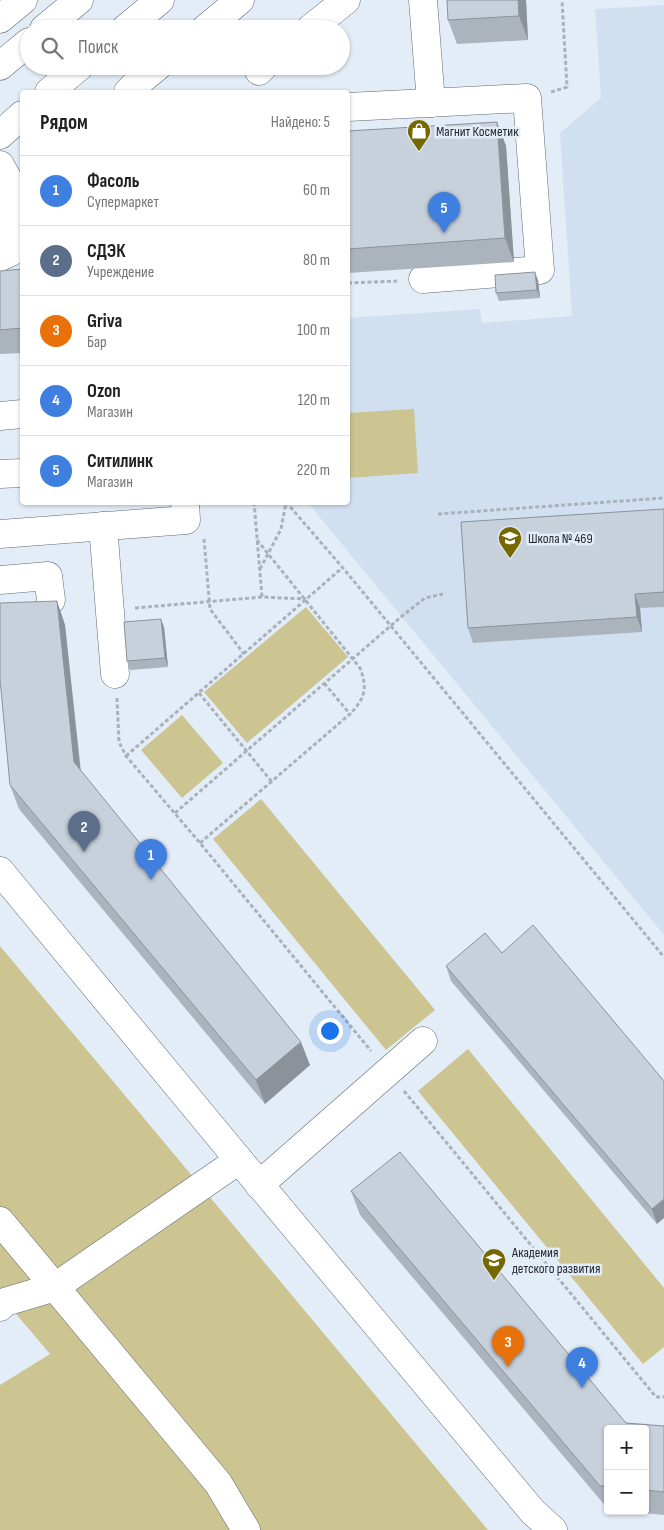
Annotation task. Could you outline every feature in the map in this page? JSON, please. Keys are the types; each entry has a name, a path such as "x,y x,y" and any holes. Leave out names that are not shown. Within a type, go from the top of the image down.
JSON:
{"street":[{"path":"0,20 23,0"},
{"path":"55,20 79,0"},
{"path":"136,20 160,0"},
{"path":"215,20 240,0"},
{"path":"321,20 346,0"},
{"path":"423,0 431,103"},
{"path":"0,66 20,49"},
{"path":"54,90 70,75"},
{"path":"130,90 147,75"},
{"path":"350,107 527,98 540,270 423,279"},
{"path":"0,135 20,117"},
{"path":"0,165 9,181 5,204 13,242 11,252 0,257"},
{"path":"0,416 20,414"},
{"path":"0,474 20,473"},
{"path":"0,534 103,526 185,511"},
{"path":"103,526 115,674"},
{"path":"0,580 48,576 51,600"},
{"path":"0,871 238,1160 534,1512 553,1530"},
{"path":"259,1184 423,1041"},
{"path":"0,1306 5,1302 55,1288 238,1160"},
{"path":"0,1221 218,1482 246,1530"}],"path":[{"path":"527,98 567,87 562,0"},
{"path":"350,283 423,279"},
{"path":"438,514 664,498"},
{"path":"254,505 262,597"},
{"path":"260,569 281,529 285,505"},
{"path":"289,505 664,957"},
{"path":"185,511 203,536 210,609 244,654"},
{"path":"200,843 350,714 364,694 365,681 360,668 257,540"},
{"path":"126,756 342,568"},
{"path":"175,813 390,626 425,598 443,594"},
{"path":"110,610 262,597 306,599"},
{"path":"115,674 119,742 126,756 200,843 656,1397 664,1397"},
{"path":"324,683 350,714"},
{"path":"199,693 272,782"}],"shaded area":[{"name":"Школа № 469","path":"664,5 664,935 310,505 350,505 350,318 480,309 482,323 572,316 560,133 601,98 595,9"},
{"path":"414,409 418,473 350,478 350,413"},
{"path":"306,607 348,657 247,743 204,692"},
{"path":"182,715 223,763 182,798 141,750"},
{"path":"261,799 435,1010 386,1050 213,839"},
{"path":"0,946 488,1530 0,1530 0,1385 50,1354 0,1295"},
{"path":"468,1049 664,1288 664,1347 643,1364 418,1091"}],"building":[{"path":"447,0 518,0 519,16 448,20"},
{"path":"497,122 505,238 350,249 350,131"},
{"path":"20,269 20,328 0,330 0,271"},
{"path":"535,272 537,290 496,293 495,275"},
{"path":"664,509 664,592 635,594 637,617 468,628 461,522"},
{"path":"57,601 74,762 301,1042 256,1080 10,785 0,679 0,603"},
{"path":"161,619 165,658 127,661 124,622"},
{"path":"533,925 664,1081 664,1199 652,1209 446,966 485,933 502,953"},
{"path":"400,1152 626,1423 664,1426 664,1492 649,1490 649,1425 604,1425 604,1486 600,1486 351,1191"}],"place":[{"name":"Магнит Косметик","path":"419,152"},
{"name":"Ситилинк","path":"444,233"},
{"name":"Школа № 469","path":"510,559"},
{"name":"СДЭК","path":"84,852"},
{"name":"Фасоль","path":"151,880"},
{"name":"Академия детского развития","path":"494,1281"},
{"name":"Griva","path":"508,1367"},
{"name":"Ozon","path":"582,1388"}]}
